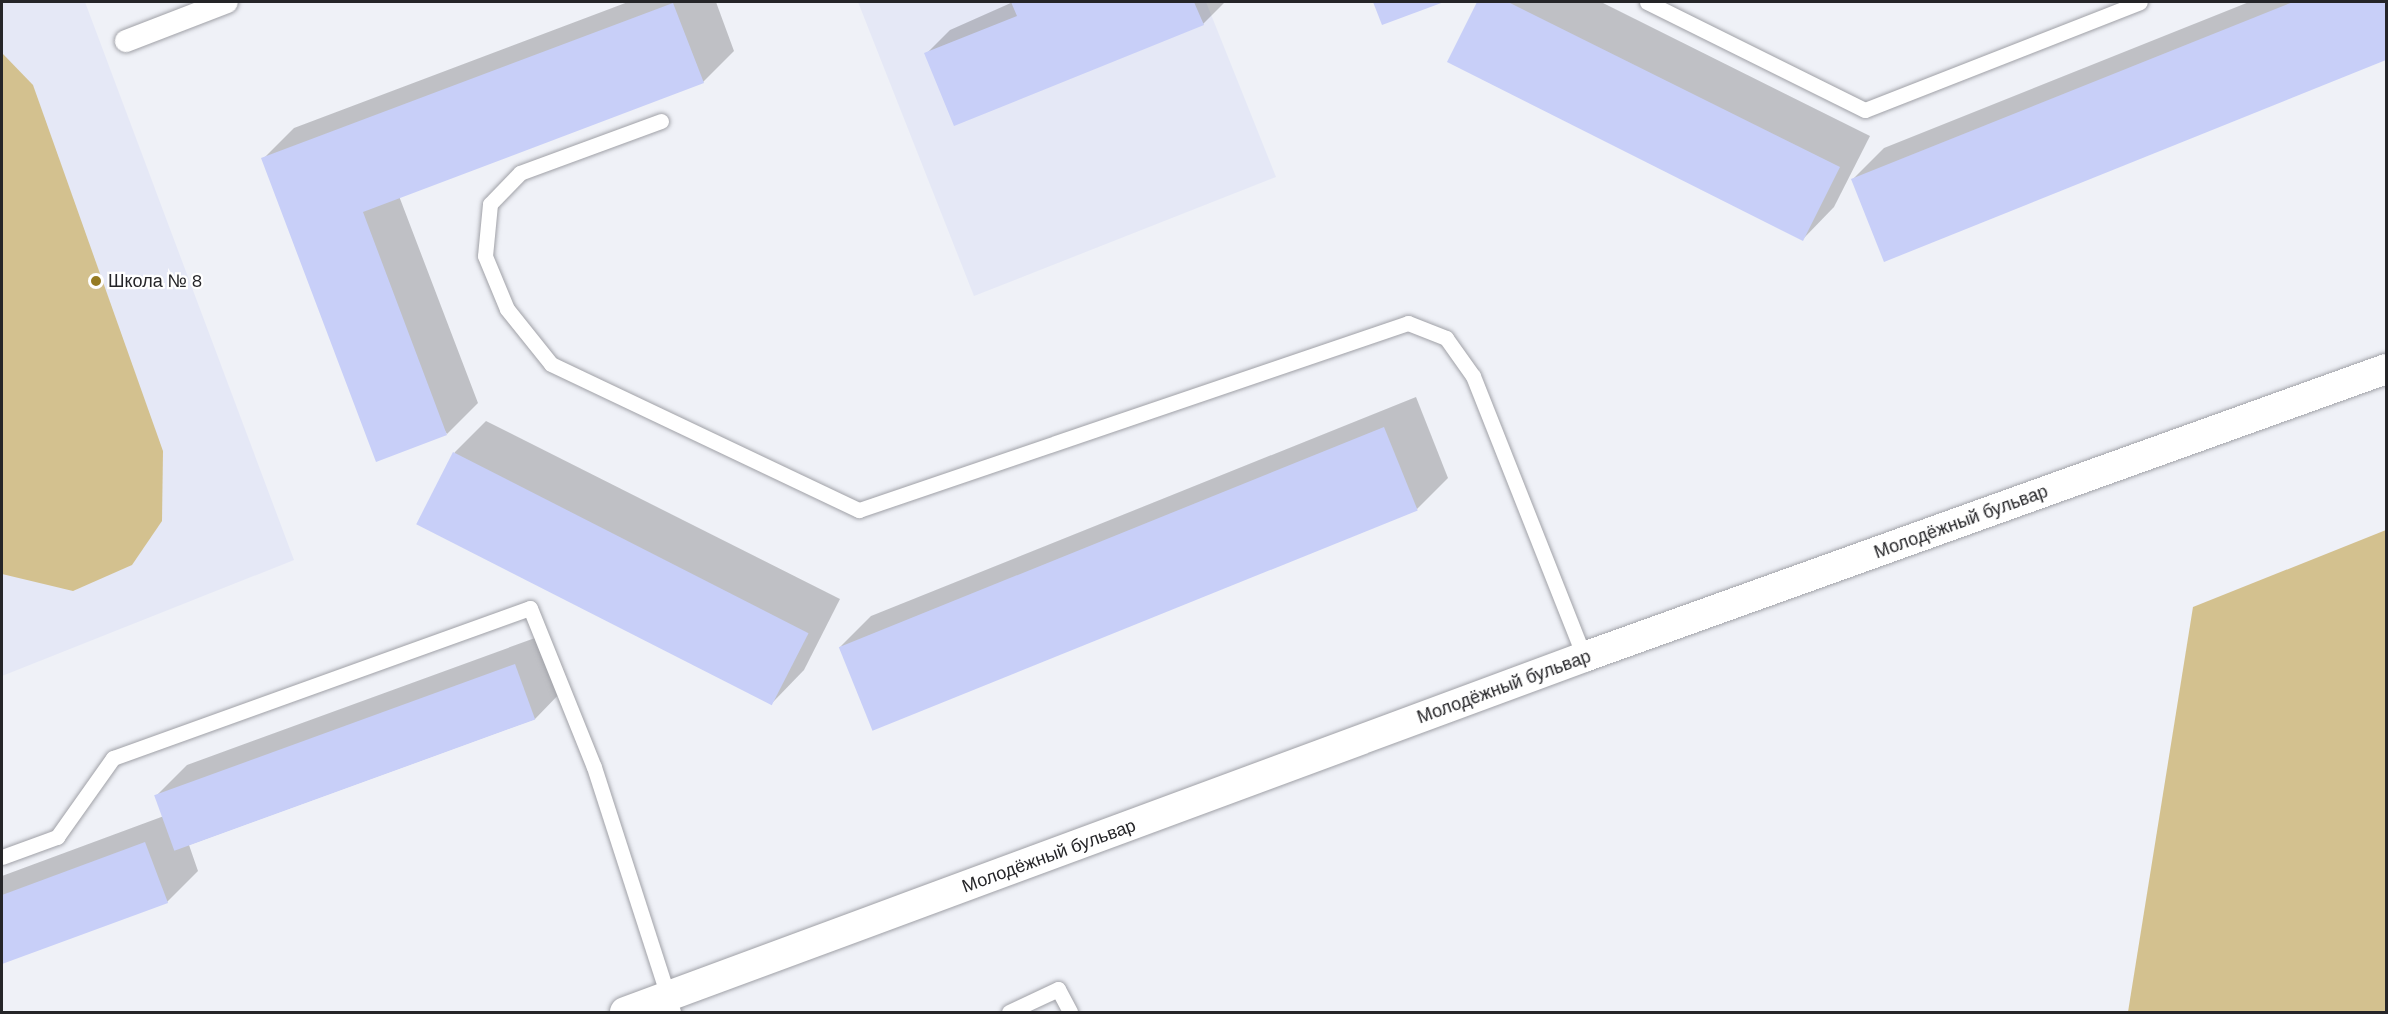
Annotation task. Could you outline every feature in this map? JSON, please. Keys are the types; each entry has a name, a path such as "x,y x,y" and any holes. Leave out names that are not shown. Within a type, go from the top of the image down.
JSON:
{"street":[{"path":"126,41 227,2"},
{"name":"Молодёжный бульвар","path":"625,1012 670,1005 1584,657 2386,369"}],"lane":[{"path":"1647,2 1865,110 2140,2"},
{"path":"660,121 520,173 490,204 485,256 507,309 551,364 859,510 1408,323 1446,338 1473,376 1584,657"},
{"path":"2,858 57,837 112,758 530,608 594,766 670,1005"},
{"path":"1010,1012 1058,989 1070,1012"}],"shaded area":[{"name":"Школа № 8","path":"2,2 85,2 294,560 2,676"},
{"path":"858,2 1206,2 1276,177 974,296"},
{"path":"2,53 33,85 163,451 162,521 132,565 73,591 2,574"},
{"path":"2386,530 2386,1012 2128,1012 2193,607"}],"building":[{"path":"1011,2 1194,2 1204,25 954,126 924,53 1017,16"},
{"path":"1373,2 1444,2 1382,25"},
{"path":"1477,2 1508,2 1840,167 1803,241 1447,62"},
{"path":"2293,2 2386,2 2386,60 1884,262 1851,179"},
{"path":"673,3 704,83 363,212 447,435 376,462 261,158"},
{"path":"1384,427 1418,510 873,731 839,647"},
{"path":"453,452 809,633 772,705 416,524"},
{"path":"515,664 535,719 174,851 154,795"},
{"path":"145,842 168,903 2,964 2,895"}],"place":[{"name":"Школа № 8","path":"96,281"}]}
